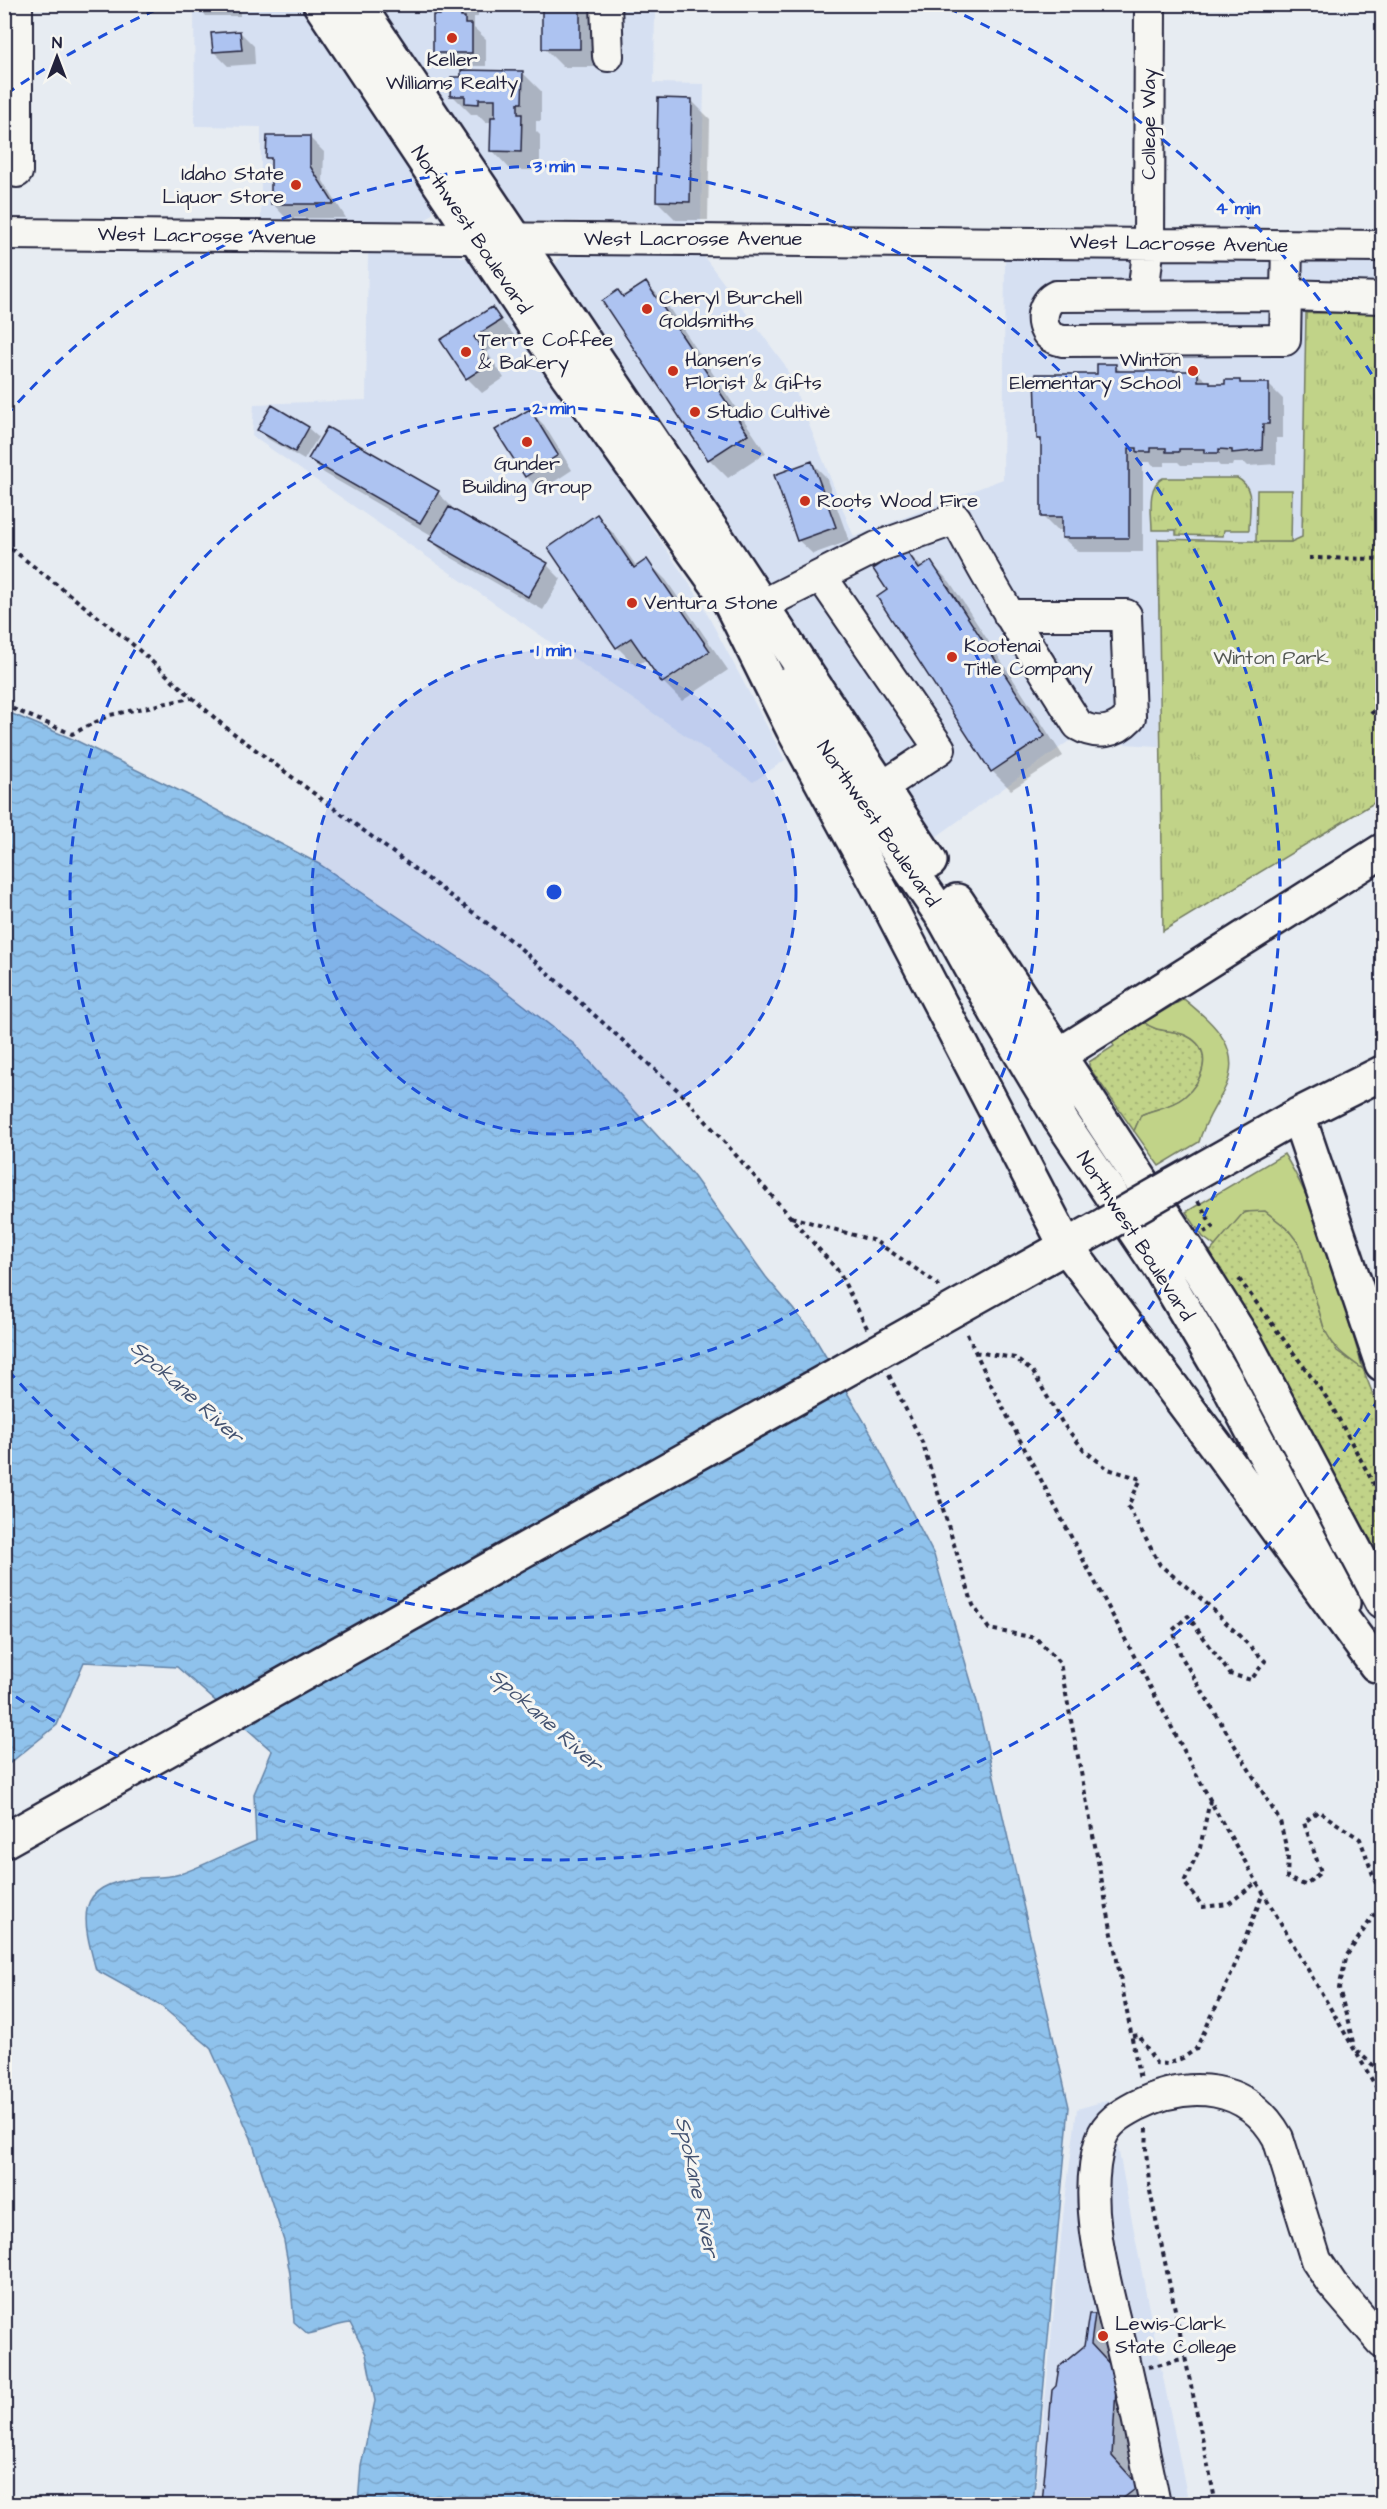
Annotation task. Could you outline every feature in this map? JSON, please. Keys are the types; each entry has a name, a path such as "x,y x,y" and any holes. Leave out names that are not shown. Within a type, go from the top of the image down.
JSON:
{"main road":[{"name":"Northwest Boulevard","path":"320,4 568,376 726,594 816,735 945,920 996,1012 1060,1119 1160,1268 1223,1376 1379,1671"},
{"name":"Northwest Boulevard","path":"357,4 762,605 1189,1253 1246,1344 1383,1601"},
{"path":"726,594 793,729 893,913 1066,1246 1379,1671"},
{"path":"1060,1119 1050,1076 1052,1062 1059,1055 1383,851"},
{"path":"4,1841 1106,1224 1185,1193 1298,1115 1383,1073"},
{"path":"1298,1115 1383,1364"}],"street":[{"path":"17,4 11,84 17,172"},
{"path":"606,4 608,57"},
{"name":"College Way","path":"1143,295 1149,243 1150,4"},
{"name":"West Lacrosse Avenue","path":"4,234 1383,246"},
{"path":"1287,244 1286,295 1285,340 1063,341 1051,337 1044,328 1044,307 1048,299 1056,296 1286,295 1383,298"},
{"path":"762,605 877,547 956,519 990,584 1009,615 1078,725 1085,729 1111,731 1120,728 1130,717 1126,615 1009,615"},
{"path":"821,576 940,749 882,788"},
{"path":"1155,2505 1128,2372 1097,2242 1094,2210 1097,2156 1101,2139 1106,2127 1120,2114 1161,2095 1199,2090 1240,2098 1258,2110 1270,2123 1278,2138 1316,2260 1332,2284 1383,2342"}],"path":[{"path":"1309,558 1383,559"},
{"path":"4,705 72,734 110,715 192,698"},
{"path":"1371,714 1383,701"},
{"path":"1185,1193 1213,1227 1196,1236"},
{"path":"790,1217 875,1241 935,1282 942,1290"},
{"path":"1234,1272 1329,1401 1383,1499"},
{"path":"967,1334 1210,1799 1383,2097"},
{"path":"975,1352 1015,1358 1033,1372 1063,1424 1084,1450 1108,1469 1141,1479 1128,1506 1160,1565 1205,1602 1265,1661 1251,1680 1230,1674 1188,1616 1173,1630 1181,1656 1280,1821 1288,1855 1287,1878 1305,1885 1321,1872 1304,1823 1318,1811 1360,1839 1383,1901 1347,1955 1339,1988 1354,2048 1383,2073"},
{"path":"1210,1799 1200,1848 1184,1882 1203,1907 1228,1904 1257,1882"},
{"path":"1133,2036 1139,2035 1156,2063 1167,2064 1183,2058 1196,2049 1232,1975 1264,1893"},
{"path":"1158,2365 1186,2358"}],"shaded area":[{"path":"194,5 306,5 432,198 433,213 426,220 417,222 261,222 261,127 195,126"},
{"path":"372,5 655,5 654,83 704,84 701,223 521,221"},
{"path":"368,252 457,255 472,261 697,595 785,760 753,782 252,436 254,404 366,400"},
{"path":"570,254 702,254 785,365 854,537 1003,479 1005,258 1382,263 1382,537 1302,537 1291,542 1158,539 1159,746 1069,741 929,842 553,268 561,256"},
{"name":"Lewis-Clark State College","path":"1109,2100 1189,2504 1035,2504 1064,2208 1077,2109"}],"green space":[{"name":"Winton Park","path":"1306,313 1382,313 1382,798 1163,931 1158,539 1291,542 1302,537"},
{"path":"1163,478 1237,478 1247,487 1249,493 1249,530 1224,530 1223,536 1176,535 1176,530 1152,530 1152,494 1154,487"},
{"path":"1257,490 1292,490 1291,542 1256,542"},
{"path":"1184,999 1216,1028 1223,1039 1229,1051 1231,1063 1229,1077 1206,1122 1199,1142 1159,1166 1134,1131 1141,1115 1174,1103 1191,1091 1201,1075 1203,1057 1196,1042 1187,1036 1154,1028 1144,1022"},
{"path":"1144,1022 1154,1028 1182,1034 1196,1042 1201,1049 1203,1066 1201,1075 1191,1091 1169,1106 1141,1115 1134,1131 1089,1067 1089,1062 1114,1046 1110,1039"},
{"path":"1284,1154 1321,1231 1363,1369 1340,1351 1324,1328 1300,1245 1287,1228 1265,1211 1244,1212 1215,1246 1203,1237 1186,1212"},
{"path":"1253,1210 1265,1211 1287,1228 1300,1245 1324,1328 1337,1351 1363,1369 1382,1417 1382,1576 1195,1243 1211,1251 1239,1215"}],"water":[{"name":"Spokane River","path":"5,711 75,740 186,794 319,864 488,977 574,1044 692,1174 766,1277 809,1328 871,1433 934,1555 977,1702 1069,2107 1033,2504 358,2504 361,2466 375,2401 366,2354 350,2323 308,2334 294,2322 290,2274 284,2241 251,2138 210,2047 161,2006 96,1970 86,1920 93,1896 102,1888 139,1878 180,1874 256,1841 254,1794 272,1751 177,1667 84,1662 57,1725 5,1767"}],"building":[{"path":"195,4 231,4 231,7 195,8"},
{"name":"Keller Williams Realty","path":"440,4 461,4 461,17 465,17 465,24 472,24 472,53 433,53 433,15 440,15"},
{"path":"542,4 580,4 580,49 542,49"},
{"path":"240,31 242,50 213,52 211,33"},
{"path":"461,70 523,71 522,103 518,103 518,114 522,114 521,152 490,151 491,117 495,117 495,99 479,99 479,104 465,103 465,96 450,96 451,77 461,77"},
{"path":"658,98 692,99 690,202 656,201"},
{"name":"Idaho State Liquor Store","path":"267,136 310,136 310,166 334,204 271,204 271,158 266,158"},
{"path":"646,282 748,434 708,460 602,301 618,290 623,297"},
{"name":"Terre Coffee & Bakery","path":"492,307 501,320 474,337 491,363 466,379 440,340"},
{"path":"1097,364 1116,364 1116,371 1198,371 1198,381 1210,381 1210,384 1225,384 1225,380 1240,380 1240,383 1269,383 1269,424 1263,424 1262,450 1232,453 1232,450 1219,449 1219,453 1204,453 1204,449 1179,449 1179,452 1166,452 1166,448 1151,448 1151,452 1137,452 1137,448 1129,448 1129,538 1062,538 1062,517 1041,517 1041,439 1037,439 1035,374 1097,374"},
{"path":"272,405 309,427 295,452 257,430"},
{"name":"Gunder Building Group","path":"530,409 558,455 525,477 495,430"},
{"path":"327,427 439,491 420,523 308,459"},
{"name":"Roots Wood Fire","path":"812,461 836,527 797,541 774,475"},
{"path":"449,507 548,563 528,597 429,540"},
{"name":"Ventura Stone","path":"597,514 634,568 647,559 710,651 662,683 631,638 616,648 548,548"},
{"path":"905,548 919,569 931,561 1045,736 991,772 877,597 887,590 873,569"},
{"path":"1089,2314 1095,2314 1091,2344 1117,2372 1112,2456 1139,2486 1116,2504 1042,2504 1052,2390 1056,2386 1059,2367 1084,2346"}],"place":[{"name":"Keller Williams Realty","path":"452,38"},
{"name":"Idaho State Liquor Store","path":"296,185"},
{"name":"Cheryl Burchell Goldsmiths","path":"647,309"},
{"name":"Terre Coffee & Bakery","path":"466,352"},
{"name":"Hansen's Florist & Gifts","path":"673,371"},
{"name":"Winton Elementary School","path":"1193,371"},
{"name":"Studio Cultivè","path":"695,412"},
{"name":"Gunder Building Group","path":"527,442"},
{"name":"Roots Wood Fire","path":"805,501"},
{"name":"Ventura Stone","path":"632,603"},
{"name":"Kootenai Title Company","path":"952,657"},
{"name":"Lewis-Clark State College","path":"1103,2336"}]}
